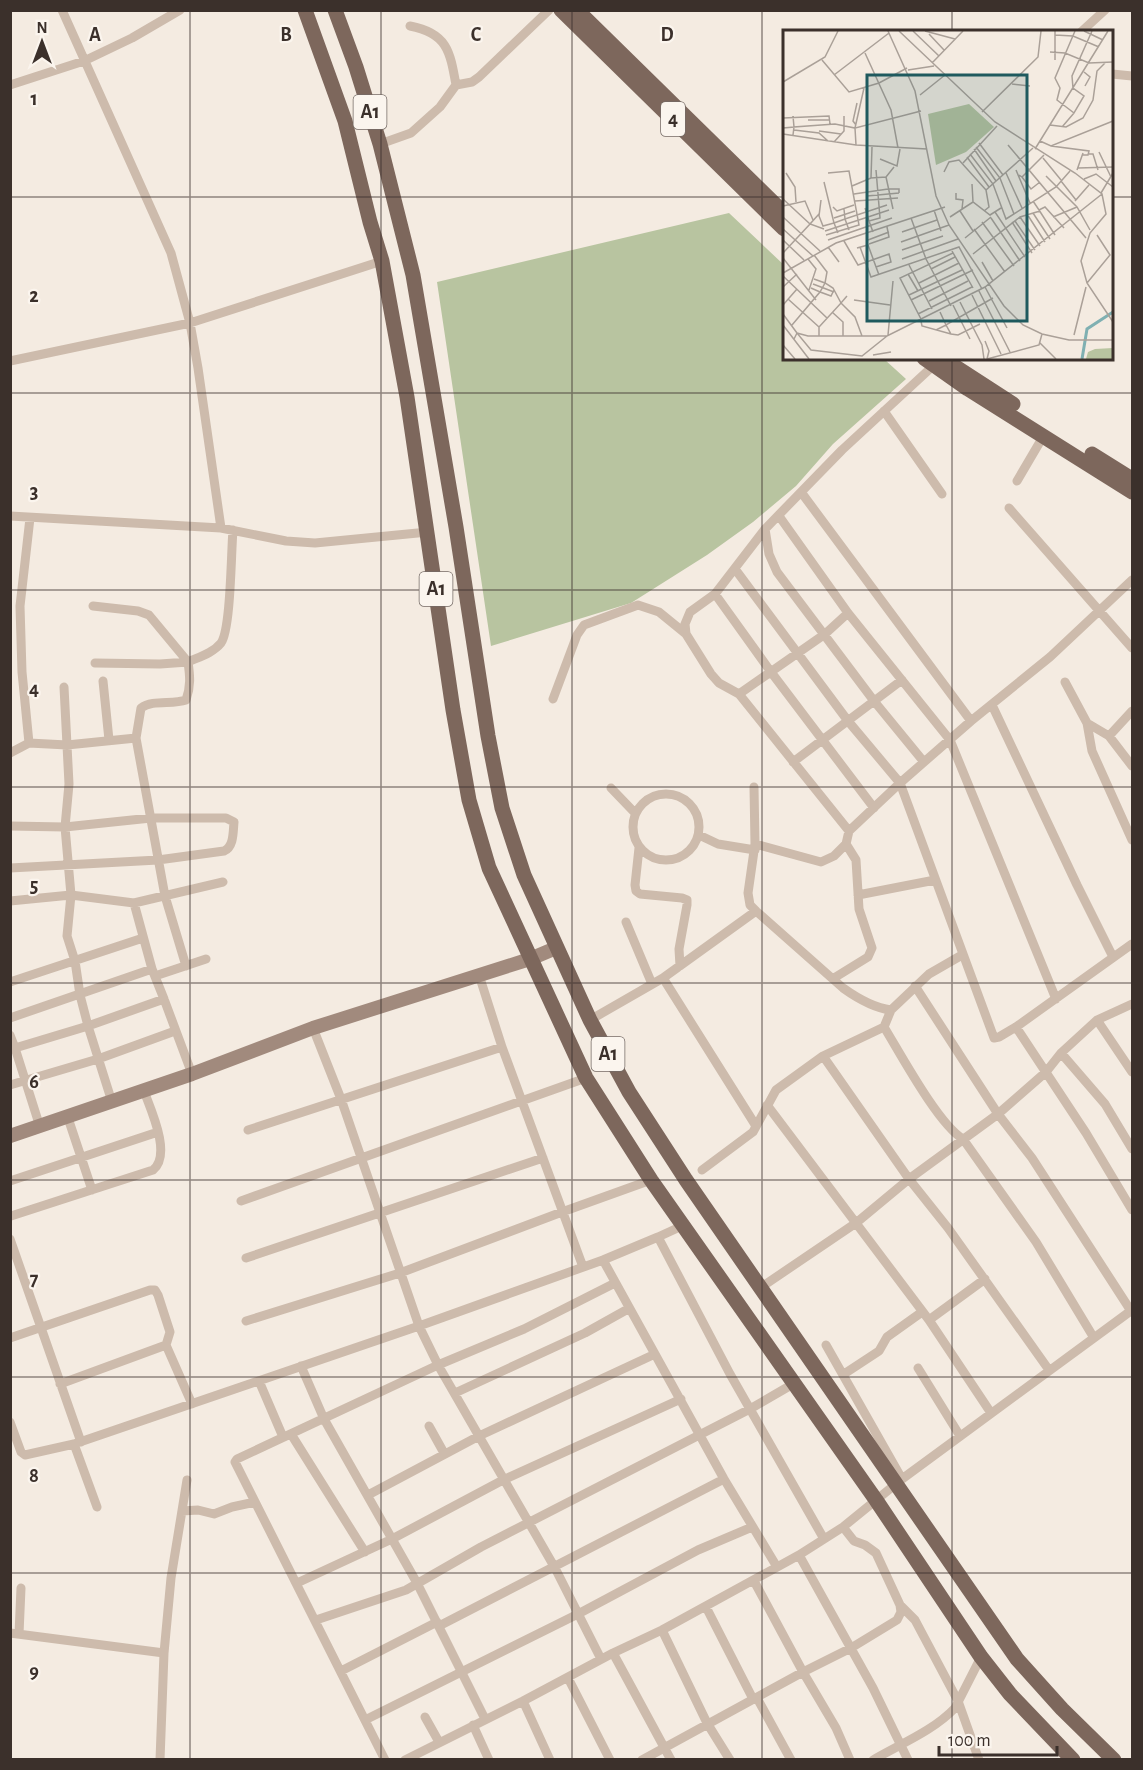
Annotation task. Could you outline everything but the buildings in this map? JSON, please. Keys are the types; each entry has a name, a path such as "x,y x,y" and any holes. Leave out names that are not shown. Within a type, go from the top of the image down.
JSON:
{"main road":[{"name":"A1","path":"305,10 345,121 382,261 428,532 453,710 469,800 489,868 586,1078 651,1180 876,1500 981,1657 1010,1694 1073,1760"},
{"name":"A1","path":"335,10 380,144 413,275 456,527 488,736 502,808 524,875 556,948 590,1020 629,1092 760,1288 899,1481 1017,1659 1062,1709 1114,1760"},
{"name":"4","path":"561,10 783,228"},
{"path":"577,10 783,212"},
{"path":"933,361 1132,492"},
{"path":"933,361 1132,479"}],"street":[{"path":"62,10 166,238 190,323 220,528"},
{"path":"10,85 84,61 132,38 180,10"},
{"path":"380,144 411,133 440,107 456,85 472,82 479,77 549,10"},
{"path":"1083,30 1105,10"},
{"path":"410,26 438,35 446,47 456,85"},
{"path":"1113,74 1132,76"},
{"path":"10,361 190,323 382,261"},
{"path":"686,634 685,624 690,612 715,594 765,529 933,361"},
{"path":"884,411 942,494"},
{"path":"1017,481 1044,435"},
{"path":"801,492 971,721"},
{"path":"1009,508 1132,648"},
{"path":"10,516 220,528 286,541 315,543 428,532"},
{"path":"779,516 848,613 950,740 1056,999"},
{"path":"30,518 15,606 30,743"},
{"path":"765,529 769,554 777,572 874,701 924,762"},
{"path":"95,663 188,662 210,652 219,645 224,639 226,630 232,530"},
{"path":"735,569 848,721 900,783 994,1038 1016,1027 1132,944"},
{"path":"699,835 718,844 755,847 821,862 834,855 846,844 849,831 900,783 971,721 1050,657 1132,580"},
{"path":"715,594 874,808"},
{"path":"552,699 577,635 584,625 638,605 659,612 686,634 719,683 739,694 849,831"},
{"path":"93,606 138,611 149,615 188,662 191,682 186,700 146,704 141,708 136,738 165,896 186,966"},
{"path":"739,694 825,634 848,613"},
{"path":"794,762 902,680"},
{"path":"103,681 110,740"},
{"path":"1065,682 1087,723 1092,751 1132,840"},
{"path":"64,687 69,784 65,827 71,896 67,936 75,961 88,1026 112,1102"},
{"path":"992,705 1113,957"},
{"path":"1109,736 1132,711"},
{"path":"1087,723 1109,736 1132,766"},
{"path":"10,753 30,743 67,745 136,738"},
{"path":"754,787 755,847 748,893 750,905 852,994 874,1006 891,1010"},
{"path":"611,788 635,813"},
{"path":"665,793 677,795 696,811 700,823 699,835 693,847 684,855 673,860 660,860 649,856 639,848 633,837 632,825 635,813 642,803 653,796 665,793"},
{"path":"10,826 65,827 151,818 226,818 234,822 229,849 158,860 10,868"},
{"path":"834,978 871,954 872,948 860,909 858,868 854,854 846,844"},
{"path":"639,848 636,891 640,894 687,900 679,949 680,966"},
{"path":"858,895 935,880"},
{"path":"10,901 71,896 134,903 223,882"},
{"path":"134,903 142,938 192,1074"},
{"path":"590,1020 663,978 756,911"},
{"path":"626,922 652,984"},
{"path":"10,982 142,938"},
{"path":"10,1136 68,1118 313,1029 531,959 556,948"},
{"path":"702,1170 747,1138 776,1090 823,1056 884,1027 891,1010 915,986 929,974 962,955"},
{"path":"10,1018 80,995 206,959"},
{"path":"478,975 583,1267"},
{"path":"663,978 756,1126"},
{"path":"405,1760 424,1755 440,1742 662,1630 800,1555 843,1527 899,1481 1132,1310 1032,1158 998,1114 915,986"},
{"path":"14,1054 164,999"},
{"path":"760,1288 856,1223 909,1179 998,1114 1046,1072 1061,1053 1097,1020 1132,1004"},
{"path":"1097,1020 1132,1072"},
{"path":"884,1027 940,1115 956,1135 963,1139 1036,1242 1094,1338"},
{"path":"1016,1027 1086,1133 1132,1210"},
{"path":"313,1029 341,1099 419,1326 438,1365 555,1568 601,1659"},
{"path":"10,1085 98,1059 175,1031"},
{"path":"10,1035 14,1054 40,1127"},
{"path":"248,1130 502,1047"},
{"path":"1061,1053 1105,1104 1132,1149"},
{"path":"823,1056 909,1179 1050,1370"},
{"path":"241,1201 586,1078"},
{"path":"11,1216 153,1170 158,1166 161,1154 158,1132 144,1091"},
{"path":"767,1105 929,1320 991,1413"},
{"path":"68,1118 92,1190"},
{"path":"10,1181 158,1132"},
{"path":"246,1258 543,1158"},
{"path":"246,1321 400,1273 651,1180"},
{"path":"10,1422 21,1452 25,1455 77,1443 419,1326 603,1260 682,1226"},
{"path":"658,1237 750,1409 824,1539"},
{"path":"10,1239 60,1384 97,1507"},
{"path":"603,1260 628,1309 724,1479 777,1567"},
{"path":"929,1320 985,1279"},
{"path":"385,1760 235,1462 237,1459 438,1365 524,1329 615,1283"},
{"path":"10,1338 155,1290 170,1332 166,1345 192,1404"},
{"path":"456,1393 585,1333 628,1309"},
{"path":"844,1374 879,1351 884,1340 922,1312"},
{"path":"60,1384 166,1345"},
{"path":"826,1345 844,1374 899,1481"},
{"path":"368,1496 444,1453 655,1354"},
{"path":"301,1366 324,1419 417,1583 485,1719"},
{"path":"918,1368 960,1436"},
{"path":"259,1381 287,1436 365,1552"},
{"path":"316,1620 406,1590 528,1522 750,1409 793,1384"},
{"path":"297,1583 392,1539 503,1480 681,1400"},
{"path":"429,1426 444,1453"},
{"path":"160,1760 164,1653 171,1578 187,1479"},
{"path":"341,1671 555,1568 724,1479"},
{"path":"182,1511 198,1510 214,1514 255,1502"},
{"path":"365,1720 578,1614 707,1545 752,1527"},
{"path":"642,1760 707,1723 851,1648 897,1620 901,1612 900,1605 876,1553 854,1541 843,1527"},
{"path":"800,1555 908,1760"},
{"path":"754,1581 836,1728 850,1760"},
{"path":"21,1588 15,1634 164,1653"},
{"path":"900,1605 915,1620 958,1701 979,1760"},
{"path":"706,1607 755,1699 791,1760"},
{"path":"662,1630 707,1723 730,1760"},
{"path":"613,1653 671,1760"},
{"path":"873,1760 951,1713 981,1657"},
{"path":"568,1678 610,1760"},
{"path":"523,1701 550,1760"},
{"path":"425,1717 440,1742"},
{"path":"473,1725 489,1760"}],"green space":[{"path":"729,213 783,264 783,360 885,360 906,379 833,444 796,486 753,522 707,555 631,603 491,646 437,282"}]}
